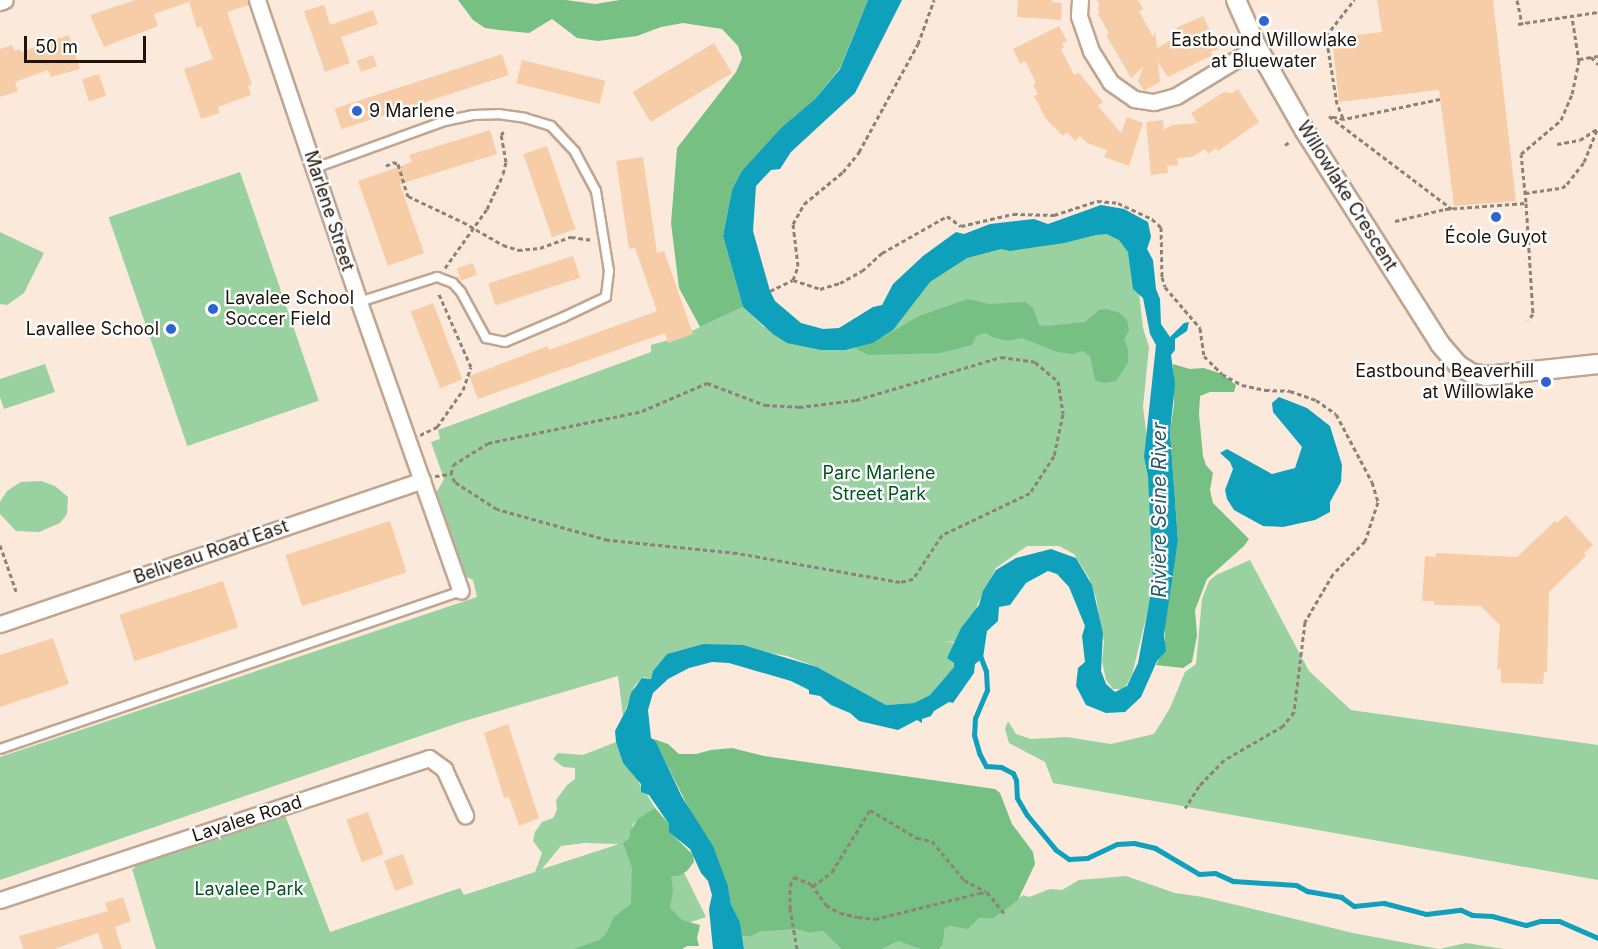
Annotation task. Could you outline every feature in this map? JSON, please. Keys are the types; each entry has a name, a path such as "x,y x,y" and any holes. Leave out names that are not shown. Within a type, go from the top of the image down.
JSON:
{"street":[{"path":"0,2 5,0"},
{"name":"Marlene Street","path":"257,0 359,302 461,591"},
{"path":"1080,0 1079,16 1091,51 1110,82 1134,99 1154,102 1176,96 1257,47"},
{"name":"Willowlake Crescent","path":"1236,0 1257,47 1305,131 1440,344 1458,365 1471,373 1486,376 1598,364"},
{"name":"Beliveau Road East","path":"0,624 422,480"},
{"name":"Lavalee Road","path":"0,900 429,758 444,769 465,814"}],"lane":[{"path":"315,168 445,121 490,114 525,117 551,126 575,152 596,191 609,271 606,297 505,342 486,338 461,292 453,283 442,279 415,282 359,302"},
{"path":"0,749 461,591"}],"path":[{"path":"794,280 798,266 793,224 804,204 843,172 860,152 918,44 934,0"},
{"path":"1344,119 1339,114 1326,36 1354,0"},
{"path":"1517,0 1520,24 1598,12"},
{"path":"1528,320 1533,314 1521,154 1561,120 1572,94 1579,59 1572,17"},
{"path":"1579,59 1598,56"},
{"path":"1591,57 1598,64"},
{"path":"1440,99 1344,119 1329,116 1452,208"},
{"path":"1525,194 1562,188 1567,184 1584,162 1598,128"},
{"path":"1557,144 1580,140 1598,128"},
{"path":"442,279 446,266 487,209 503,174 506,162 501,135 505,130"},
{"path":"386,166 393,162 398,164 408,196 434,207 503,245 518,250 540,248 571,237 604,241"},
{"path":"770,291 794,280 820,289 840,283 861,271 882,253 947,216 953,218 961,226 1012,214 1054,215 1096,201 1118,203 1152,219 1161,228 1162,277 1165,287 1200,328 1203,356 1222,374 1242,385 1266,390 1290,391 1308,397 1336,414 1372,482 1378,502 1365,541 1333,574 1305,622 1294,712 1283,726 1224,760 1199,786 1185,808"},
{"path":"1395,221 1452,208 1526,203"},
{"path":"411,449 421,435 436,427 463,390 471,368 439,294"},
{"path":"1001,357 1035,362 1058,381 1063,414 1054,456 1030,493 942,535 913,579 900,582 737,553 609,540 496,509 455,482 451,474 453,465 488,443 642,411 707,383 765,405 800,407 856,400 1001,357"},
{"path":"0,545 16,591"},
{"path":"813,886 839,863 870,810 917,838 932,841 964,880 987,892 1004,913"},
{"path":"797,949 790,886 794,877 813,886 826,905 840,913 875,919 987,892"}],"green space":[{"path":"458,0 566,0 595,4 620,0 868,0 840,68 815,99 783,126 732,190 723,236 743,307 700,327 679,288 671,223 677,148 736,72 742,58 738,46 722,29 683,23 661,27 637,36 598,41 577,38 552,19 529,33 485,28 473,20"},
{"name":"Lavalee School Soccer Field","path":"240,172 319,401 187,446 109,217"},
{"name":"Parc Marlene Street Park","path":"1122,228 1139,292 1143,328 1149,347 1143,407 1153,485 1156,577 1132,675 1124,689 1113,689 1106,680 1102,661 1104,642 1096,598 1089,578 1074,554 1059,546 1027,546 996,568 978,603 964,643 944,641 954,643 952,648 954,667 930,695 914,703 886,705 817,667 787,656 724,645 703,644 667,654 653,671 651,679 644,677 635,685 623,716 618,676 461,722 0,880 0,757 477,597 473,580 465,576 436,493 444,479 431,442 440,439 438,430 651,352 651,345 679,337 743,307 764,327 853,342 947,258"},
{"path":"0,232 44,253 24,293 7,305 0,304"},
{"path":"968,299 989,304 1025,302 1033,308 1039,325 1047,326 1085,322 1099,310 1107,309 1120,313 1127,320 1129,331 1124,339 1128,349 1128,363 1116,381 1104,383 1095,380 1090,356 1083,351 1073,354 1057,352 1022,338 1008,341 985,333 976,336 972,345 940,353 868,355 855,348 873,343 919,316"},
{"path":"45,364 55,392 4,409 0,397 0,379"},
{"path":"1173,364 1190,369 1204,368 1222,374 1236,385 1234,392 1210,392 1200,396 1199,414 1203,456 1206,465 1213,473 1210,490 1213,503 1249,539 1207,579 1195,610 1197,635 1192,662 1183,668 1156,665 1165,647 1165,626 1178,541 1170,432 1174,404"},
{"path":"41,481 55,486 68,497 67,514 60,523 39,532 16,531 0,514 0,502 7,491 21,482"},
{"path":"1250,560 1309,671 1351,710 1598,745 1598,880 1053,783 1045,762 1009,743 1005,729 1008,721 1016,734 1031,739 1067,737 1111,744 1154,734 1170,708 1185,672 1196,664 1202,599 1209,581 1216,575"},
{"path":"651,738 668,744 679,754 696,754 732,748 764,756 995,789 1000,793 1012,824 1033,852 1035,864 1018,900 994,918 979,918 968,929 950,926 945,928 943,945 939,949 920,949 899,941 882,949 841,949 823,931 810,933 795,929 759,932 750,937 742,936 740,922 731,904 728,886 656,743"},
{"name":"Lavalee Park","path":"616,742 623,763 637,778 644,794 646,793 655,808 633,824 630,837 625,841 663,830 706,917 609,949 156,949 132,869 135,868 134,864 285,815 330,932 460,888 464,895 535,872 542,853 533,841 535,832 542,822 553,818 557,810 556,800 567,785 575,779 575,768 563,767 553,759 558,753 583,755","holes":["584,843 619,844 542,869 561,846"]},
{"path":"655,808 669,824 670,832 693,855 694,862 687,871 678,876 671,876 673,890 670,908 682,920 700,925 697,938 699,946 687,946 682,949 574,949 599,940 606,934 614,917 631,904 632,868 623,843 630,837 630,831 638,819"},
{"path":"1126,876 1175,893 1203,897 1353,933 1439,949 939,949 943,945 945,928 950,926 968,928 979,918 994,918 1023,895 1029,897 1050,889 1062,890 1079,880"},
{"path":"795,929 810,933 823,931 841,949 744,949 742,936 750,937 759,932"},
{"path":"899,941 907,943 920,949 882,949"},
{"path":"1466,943 1504,949 1439,949"}],"water":[{"name":"Rivière Seine River","path":"868,0 902,0 855,93 791,152 780,169 771,170 756,186 753,231 770,291 775,301 801,323 823,329 839,328 873,307 882,305 893,284 923,256 956,232 964,234 990,224 1034,219 1048,224 1101,205 1124,209 1148,222 1151,237 1147,249 1153,260 1156,289 1160,299 1161,324 1170,337 1184,323 1189,322 1187,331 1175,339 1175,350 1171,355 1175,384 1170,432 1178,541 1164,635 1166,651 1157,661 1141,697 1125,712 1106,713 1086,705 1076,686 1078,668 1085,662 1082,636 1085,626 1069,587 1057,574 1048,571 1026,583 1010,605 999,607 998,621 987,631 983,658 975,664 974,673 953,703 949,702 934,711 931,716 922,719 922,723 917,720 898,730 859,721 850,713 831,705 820,696 809,694 809,690 791,681 729,663 712,662 689,668 668,679 653,693 648,710 651,738 656,742 682,797 713,846 728,886 731,904 740,922 744,949 713,949 709,909 712,895 708,881 701,873 690,849 669,832 669,824 649,795 641,792 641,784 623,763 616,742 615,731 627,708 631,693 642,678 651,679 653,671 667,654 703,644 743,645 817,667 886,705 914,703 930,695 954,667 954,663 947,658 961,628 979,605 983,591 996,570 1016,558 1051,549 1076,558 1092,585 1103,633 1101,671 1106,684 1115,692 1127,686 1138,663 1153,582 1148,476 1144,457 1156,345 1150,334 1143,298 1133,289 1128,252 1119,240 1107,234 1096,235 1064,243 1010,251 1001,249 967,258 930,282 893,330 873,343 845,350 821,350 787,343 773,334 743,307 723,236 732,190 742,171 783,126 815,99 840,69"},
{"path":"1279,397 1307,408 1330,426 1342,465 1341,482 1330,502 1330,512 1315,520 1283,527 1263,526 1234,510 1227,499 1225,490 1233,469 1230,462 1220,453 1227,449 1272,474 1295,468 1302,447 1273,412 1272,403"}],"building":[{"path":"135,0 247,0 249,5 227,12 252,85 248,86 251,95 218,107 220,113 201,119 184,69 213,59 201,26 197,28 189,2 154,14 158,26 104,47 90,15"},
{"path":"1018,0 1052,0 1052,2 1062,3 1061,20 1017,17"},
{"path":"1097,0 1138,0 1143,9 1139,11 1153,37 1155,31 1157,48 1180,35 1176,28 1203,16 1219,49 1211,52 1213,55 1168,77 1158,62 1160,82 1144,91 1138,81 1143,67 1131,78 1106,35 1109,33 1098,14 1100,12 1097,8 1100,6"},
{"name":"École Guyot","path":"1377,0 1493,0 1516,201 1454,206 1439,90 1339,102 1332,38 1382,32"},
{"path":"324,5 330,25 373,10 378,24 341,37 350,63 325,72 304,11"},
{"path":"1059,26 1067,41 1062,44 1064,48 1061,49 1074,75 1079,73 1103,102 1098,106 1121,133 1127,117 1143,123 1129,166 1104,157 1107,150 1087,143 1080,136 1075,141 1067,132 1063,136 1046,119 1034,96 1038,94 1033,85 1036,83 1025,61 1020,64 1013,49"},
{"path":"69,35 80,69 51,77 48,70 15,82 18,91 0,97 0,49 12,45 15,51 20,49 21,52"},
{"path":"714,43 732,73 651,122 633,92"},
{"path":"502,54 509,75 341,129 335,108"},
{"path":"373,55 377,66 361,72 357,61"},
{"path":"522,60 605,81 600,104 516,83"},
{"path":"99,74 106,96 89,101 82,80"},
{"path":"1238,89 1259,122 1218,151 1216,148 1208,154 1205,149 1192,157 1177,158 1178,165 1167,166 1168,173 1151,175 1146,122 1163,120 1164,130 1172,125 1197,123 1191,113 1224,92 1232,93"},
{"path":"490,130 497,154 400,184 424,253 388,266 358,181 412,162 409,155"},
{"path":"547,146 576,229 552,237 523,154"},
{"path":"643,157 657,253 664,251 693,334 668,343 665,333 478,399 469,376 548,346 549,350 657,311 635,248 629,249 616,161"},
{"path":"573,256 580,278 495,305 488,284"},
{"path":"473,263 477,275 461,281 457,268"},
{"path":"433,303 462,380 440,388 411,312"},
{"path":"1566,515 1593,545 1584,553 1586,556 1549,592 1547,672 1544,672 1543,684 1501,683 1501,669 1497,669 1500,625 1481,606 1434,605 1434,601 1422,601 1425,556 1436,557 1436,553 1517,557 1555,521 1557,523"},
{"path":"390,521 407,572 302,606 285,555"},
{"path":"223,581 238,628 134,661 119,615"},
{"path":"53,638 69,684 0,707 0,655"},
{"path":"508,724 539,818 519,826 509,797 504,798 484,733"},
{"path":"368,812 383,854 362,862 346,820"},
{"path":"403,854 414,884 395,891 384,861"},
{"path":"123,897 131,921 115,927 122,949 103,949 98,933 55,949 23,949 19,936 108,911 105,903"}],"waterway":[{"path":"979,653 986,671 987,690 975,718 974,735 979,753 986,766 1001,767 1013,773 1016,780 1017,798 1027,815 1056,850 1069,859 1087,858 1117,844 1134,843 1155,848 1199,874 1215,873 1233,881 1296,885 1307,891 1341,897 1354,906 1384,903 1426,914 1461,910 1472,915 1492,916 1526,925 1540,921 1559,921 1598,938"}],"place":[{"name":"Eastbound Willowlake at Bluewater","path":"1264,21"},
{"name":"9 Marlene","path":"357,111"},
{"name":"École Guyot","path":"1496,217"},
{"name":"Lavalee School Soccer Field","path":"213,309"},
{"name":"Lavallee School","path":"171,329"},
{"name":"Eastbound Beaverhill at Willowlake","path":"1546,382"}]}
